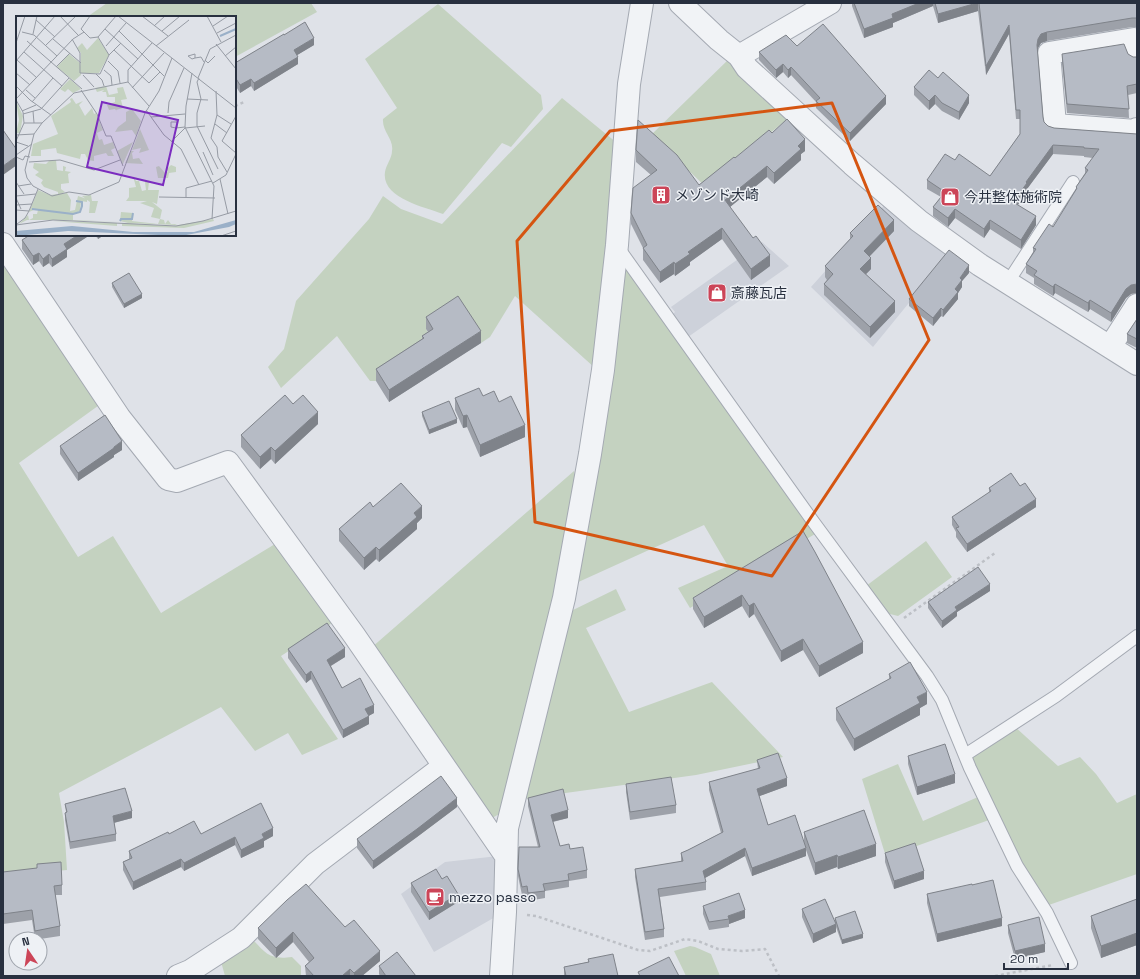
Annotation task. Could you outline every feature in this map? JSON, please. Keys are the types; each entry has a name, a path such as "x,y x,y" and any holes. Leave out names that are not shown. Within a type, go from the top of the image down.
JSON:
{"street":[{"path":"501,976 505,912 507,828 564,598 590,454 617,245 629,84 642,3"},
{"path":"680,3 719,40 739,56 747,68 846,159 918,221 980,265 1137,364"},
{"path":"739,56 817,6"},
{"path":"1137,54 1134,39 1049,53 1055,125 1136,131 1137,129"},
{"path":"3,244 119,417 168,479 177,481 228,462 354,635 506,856"},
{"path":"1110,347 1137,305"},
{"path":"178,976 190,971 241,938 315,864 444,766"}],"lane":[{"path":"1008,282 1073,182"},
{"path":"617,245 812,520 927,676 942,700 965,755 1017,866 1047,913 1071,963"},
{"path":"965,755 1056,696 1137,636"}],"path":[{"path":"236,106 244,102"},
{"path":"890,627 995,554"},
{"path":"505,912 536,916 638,950 650,951 685,940 698,941 718,949 742,951 765,949 779,976"},
{"path":"995,976 1051,965 1071,963"}],"highlighted area":[{"path":"832,103 929,340 772,576 535,522 517,241 610,131"}],"shaded area":[{"path":"888,201 952,250 873,347 811,287"},
{"path":"762,242 789,266 688,337 672,315 675,312 671,307"},
{"path":"498,856 497,916 434,952 401,894 445,862"}],"green space":[{"path":"107,3 311,3 317,12 236,56 236,16 88,16"},
{"path":"438,4 541,95 543,109 511,147 502,143 443,214 405,200 390,189 386,181 385,172 392,154 392,147 390,139 384,128 383,119 397,108 365,59"},
{"path":"731,57 792,115 706,187 651,135"},
{"path":"562,98 617,143 595,368 515,296 490,337 481,343 458,309 426,329 433,341 376,381 370,381 337,336 281,388 268,367 284,349 296,301 369,219 383,196 401,209 442,224"},
{"path":"3,254 102,403 19,463 78,557 113,536 161,613 280,541 335,621 281,656 338,739 302,755 288,733 255,751 221,707 59,793 64,822 67,870 3,876"},
{"path":"625,266 815,534 690,608 678,588 728,566 704,525 574,584"},
{"path":"574,471 577,486 560,582 503,812 492,818 371,648"},
{"path":"926,541 952,577 898,616 886,613 866,586"},
{"path":"616,589 626,610 586,628 629,712 712,682 783,757 696,775 522,799 569,612"},
{"path":"1014,726 1058,766 1080,757 1096,774 1117,803 1137,794 1137,874 1046,906 1021,861 971,762 972,757"},
{"path":"898,764 923,821 978,797 989,820 886,857 862,779"},
{"path":"250,937 264,951 272,956 284,958 292,957 301,966 301,976 225,976 220,958"},
{"path":"690,946 711,954 720,976 686,976 674,951"}],"building":[{"path":"854,3 919,3 892,14 893,18 864,29"},
{"path":"935,3 977,3 938,14"},
{"path":"979,3 1137,3 1137,18 1047,32 1041,34 1037,45 1043,117 1044,122 1048,126 1054,128 1137,134 1137,284 1131,285 1126,289 1111,313 1090,300 1088,303 1055,284 1053,287 1034,275 1037,271 1026,264 1036,249 1033,248 1049,224 1053,227 1077,188 1076,187 1088,170 1085,168 1099,149 1053,145 1013,202 1036,216 1021,240 990,220 984,229 955,209 948,218 933,207 945,192 927,180 945,154 955,160 959,154 990,176 1020,134 1020,110 1016,110 1009,25 986,66"},
{"path":"305,22 314,38 294,50 298,57 254,83 251,79 240,85 236,79 236,62"},
{"path":"823,24 886,96 850,133 816,101 820,98 791,67 788,70 783,64 776,70 759,52 786,35 797,46"},
{"path":"1124,44 1128,54 1133,57 1137,57 1137,84 1127,86 1129,109 1067,104 1062,54"},
{"path":"929,70 938,78 943,72 969,95 959,112 942,103 935,95 929,101 914,87"},
{"path":"787,119 805,139 798,146 801,149 774,173 767,166 725,200 753,238 756,236 770,255 751,269 722,228 688,252 690,254 675,264 674,262 660,272 643,248 647,245 631,213 633,188 657,170 636,150 638,120 677,155 699,185 769,130 772,133"},
{"path":"3,130 16,149 16,157 3,166"},
{"path":"878,205 894,220 864,251 871,258 860,269 895,301 870,327 824,284 833,274 825,266 853,236 850,233"},
{"path":"28,236 76,236 64,244 67,249 52,259 49,254 43,259 39,253 33,256 22,240"},
{"path":"949,250 969,265 960,278 962,280 955,289 958,292 943,310 941,308 933,318 909,299"},
{"path":"129,273 142,294 124,304 112,283"},
{"path":"458,296 481,331 389,390 376,369 424,338 422,336 433,329 426,317"},
{"path":"1137,319 1137,339 1127,334"},
{"path":"479,388 483,396 494,391 499,402 511,396 525,425 480,445 467,415 463,416 455,398"},
{"path":"285,395 293,404 303,395 318,412 275,451 271,447 260,457 241,435"},
{"path":"449,401 457,419 429,430 422,412"},
{"path":"105,415 122,441 78,473 60,446"},
{"path":"1011,473 1020,486 1025,483 1036,499 967,544 956,528 959,527 952,517 991,491 989,488"},
{"path":"401,483 422,506 414,513 417,517 379,550 376,547 364,558 339,529 370,502 373,507"},
{"path":"803,531 863,642 819,666 803,639 781,651 754,603 749,606 742,595 704,617 693,598"},
{"path":"978,567 990,584 955,607 957,610 942,621 928,602"},
{"path":"327,623 345,648 327,660 342,688 360,678 374,705 365,709 369,716 343,730 311,671 306,675 288,649"},
{"path":"910,662 927,692 917,697 920,703 854,739 836,708 891,678 889,674"},
{"path":"945,744 955,774 917,787 908,756"},
{"path":"778,753 787,778 757,789 768,825 795,815 806,848 752,868 745,848 703,871 706,882 658,889 664,929 645,932 635,869 683,861 681,853 723,832 709,782 760,768 757,760"},
{"path":"441,776 457,798 373,861 357,839"},
{"path":"671,777 676,805 630,812 626,784"},
{"path":"125,788 132,811 113,816 116,834 70,842 65,804"},
{"path":"563,789 568,810 551,815 560,846 569,844 570,849 583,847 587,870 568,874 569,880 543,884 545,891 528,893 527,886 522,887 518,869 519,847 540,847 528,798"},
{"path":"261,803 273,828 262,834 264,838 241,850 235,837 184,863 181,859 133,882 123,862 132,858 129,851 168,832 169,834 194,821 201,834"},
{"path":"864,810 876,844 815,863 804,832"},
{"path":"915,843 924,871 894,881 885,853"},
{"path":"61,862 62,885 54,886 60,926 35,931 32,910 3,914 3,872 37,868 37,864"},
{"name":"mezzo passo","path":"436,869 442,879 447,876 458,894 429,912 411,883"},
{"path":"993,880 1002,918 937,934 927,894"},
{"path":"306,884 345,927 354,920 380,951 354,973 350,969 342,976 314,976 305,966 314,958 293,932 276,948 258,928"},
{"path":"739,893 745,910 728,916 729,919 709,922 703,906"},
{"path":"825,899 836,924 813,934 802,909"},
{"path":"1137,899 1137,933 1101,946 1091,916"},
{"path":"855,911 863,934 842,940 835,918"},
{"path":"1039,917 1045,944 1015,951 1008,925"},
{"path":"397,952 416,976 386,976 379,966"},
{"path":"613,954 618,976 566,976 564,967 589,962 588,959"},
{"path":"669,957 679,976 640,976 638,972"}],"place":[{"name":"メゾンド大崎","path":"661,195"},
{"name":"今井整体施術院","path":"950,197"},
{"name":"斎藤瓦店","path":"717,293"},
{"name":"mezzo passo","path":"435,897"}]}
